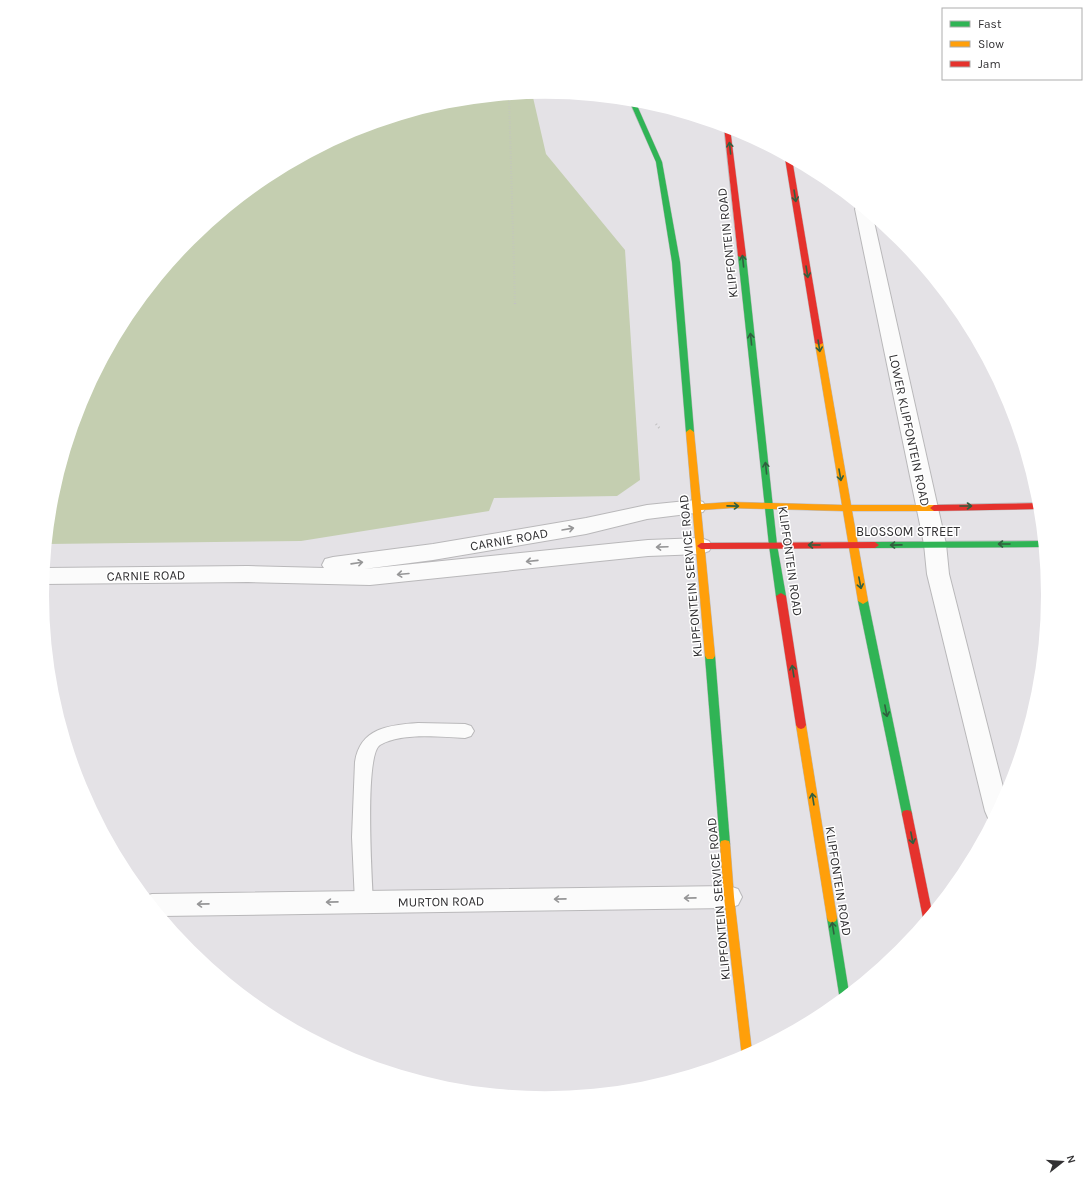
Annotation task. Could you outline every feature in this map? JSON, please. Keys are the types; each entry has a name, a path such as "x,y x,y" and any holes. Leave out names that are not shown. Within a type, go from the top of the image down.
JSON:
{"main road":[{"name":"KLIPFONTEIN SERVICE ROAD","path":"635,108 659,162 667,200 676,262 730,897 745,1048"},
{"name":"KLIPFONTEIN ROAD","path":"729,135 773,545 843,992"},
{"path":"789,163 846,508 927,912"},
{"name":"CARNIE ROAD","path":"696,507 731,505 770,506"},
{"name":"BLOSSOM STREET","path":"770,506 846,508 1033,506"},
{"name":"BLOSSOM STREET","path":"773,545 1038,544"},
{"name":"CARNIE ROAD","path":"700,546 773,545"}],"street":[{"name":"LOWER KLIPFONTEIN ROAD","path":"867,217 935,544 938,574 995,803"},
{"name":"CARNIE ROAD","path":"248,574 351,564 433,552 586,526 647,512 696,507"},
{"name":"CARNIE ROAD","path":"50,576 248,574 370,577 648,548 700,546"},
{"name":"MURTON ROAD","path":"158,905 730,897"}],"lane":[{"path":"364,902 361,829 364,755 370,744 374,740 390,733 422,729 465,731"}],"path":[{"path":"509,100 515,308"}],"green space":[{"path":"533,99 546,154 625,250 640,480 617,496 494,498 489,511 301,541 52,544 59,498 75,436 100,376 115,347 151,293 194,244 243,201 297,165 355,137 386,125 417,116 480,103"}],"traffic: fast":[{"path":"635,108 659,162 676,262 690,432"},
{"path":"742,256 773,545 781,596"},
{"path":"875,545 1038,544"},
{"path":"863,601 907,814"},
{"path":"710,656 725,844"},
{"path":"832,918 843,992"}],"traffic: slow":[{"path":"819,343 863,601"},
{"path":"690,432 710,656"},
{"path":"696,507 731,505 876,509 934,508"},
{"path":"801,725 832,918"},
{"path":"725,844 729,897 746,1048"}],"traffic: jam":[{"path":"728,134 742,256"},
{"path":"789,163 819,343"},
{"path":"934,508 1033,506"},
{"path":"701,546 875,545"},
{"path":"781,596 801,725"},
{"path":"907,814 927,912"}]}
